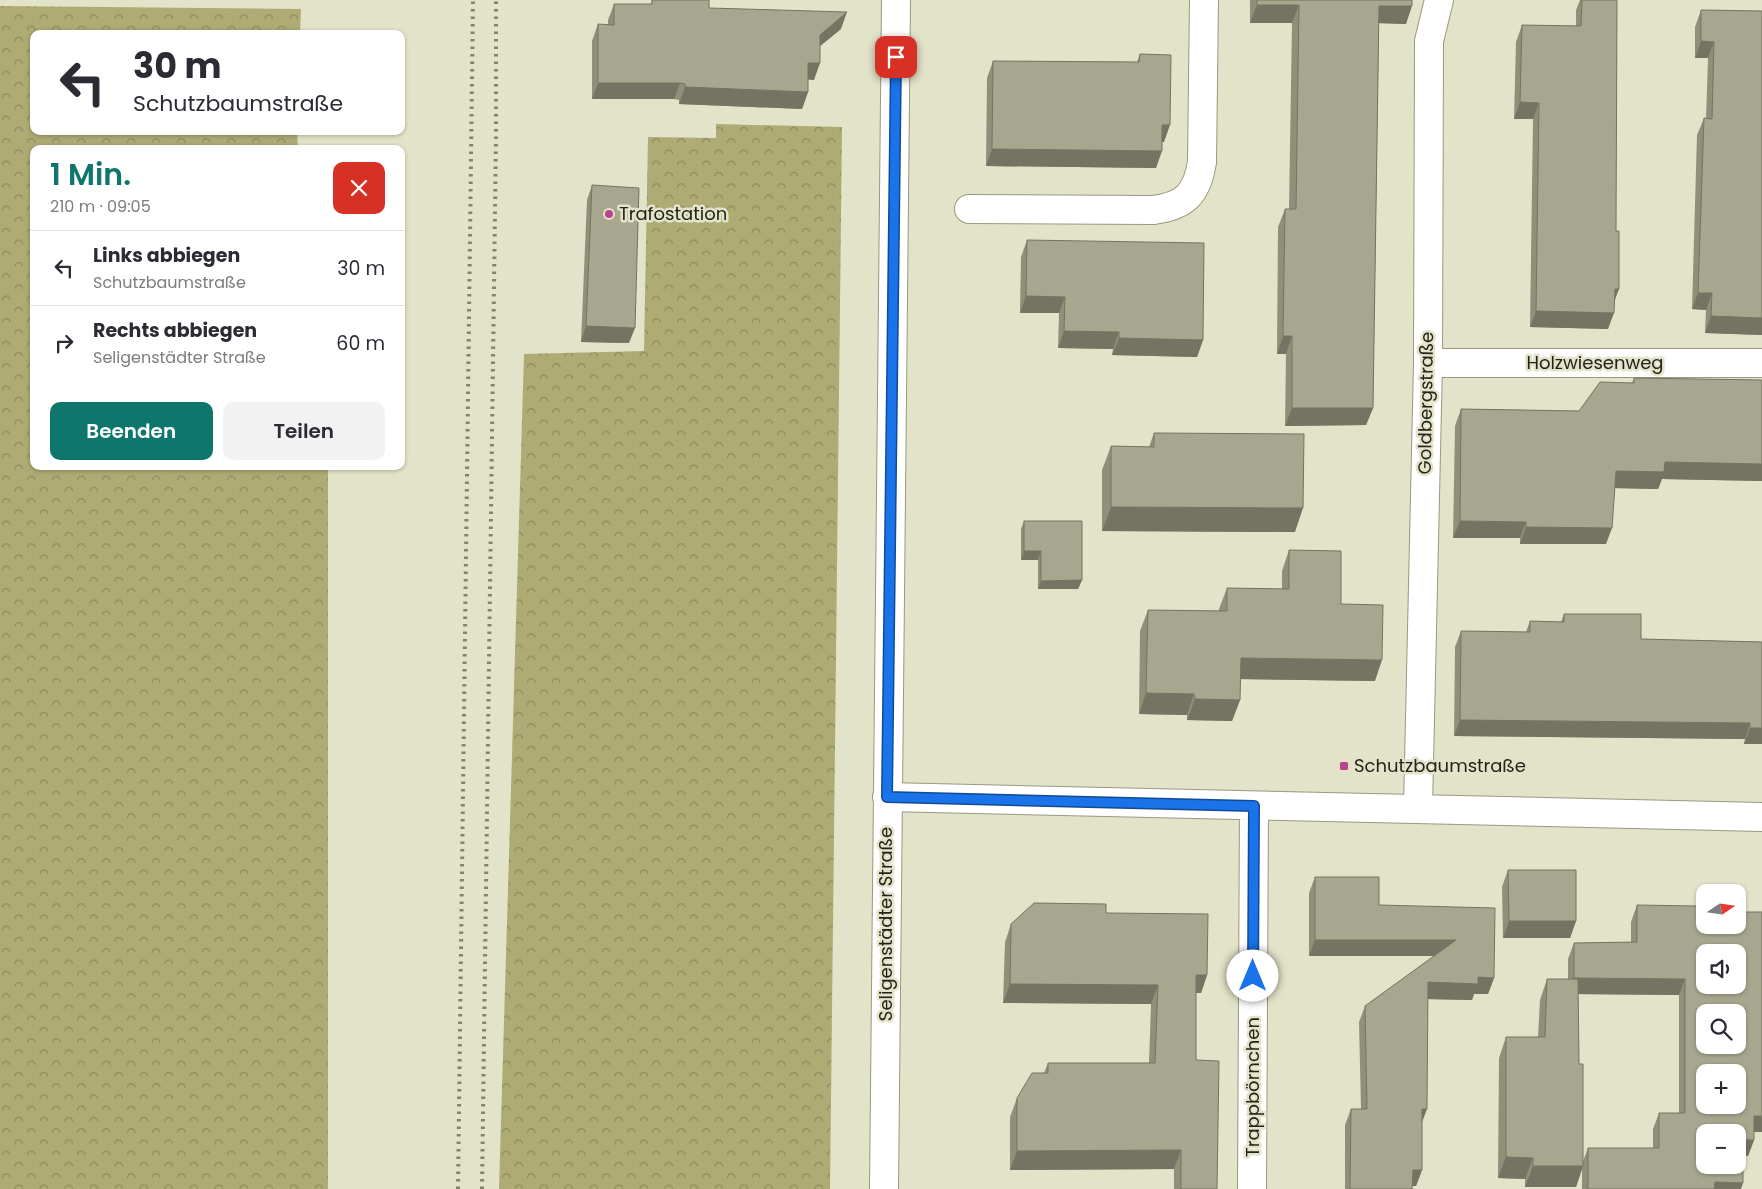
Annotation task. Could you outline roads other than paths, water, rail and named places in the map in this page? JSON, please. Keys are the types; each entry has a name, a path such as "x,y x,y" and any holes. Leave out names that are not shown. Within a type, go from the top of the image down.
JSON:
{"street":[{"name":"Seligenstädter Straße","path":"884,1189 887,797 896,203 896,0"},
{"path":"969,209 1154,210 1170,208 1184,200 1199,180 1202,162 1204,0"},
{"name":"Goldbergstraße","path":"1418,808 1428,364 1429,41 1439,0"},
{"name":"Holzwiesenweg","path":"1428,364 1762,363"},
{"path":"887,797 1762,817"},
{"name":"Trappbörnchen","path":"1252,1189 1254,806"}],"railway":[{"path":"458,1189 473,0"},
{"path":"482,1189 496,136 496,0"}],"place":[{"name":"Trafostation","path":"609,214"},
{"name":"Schutzbaumstraße","path":"1344,766"}]}
